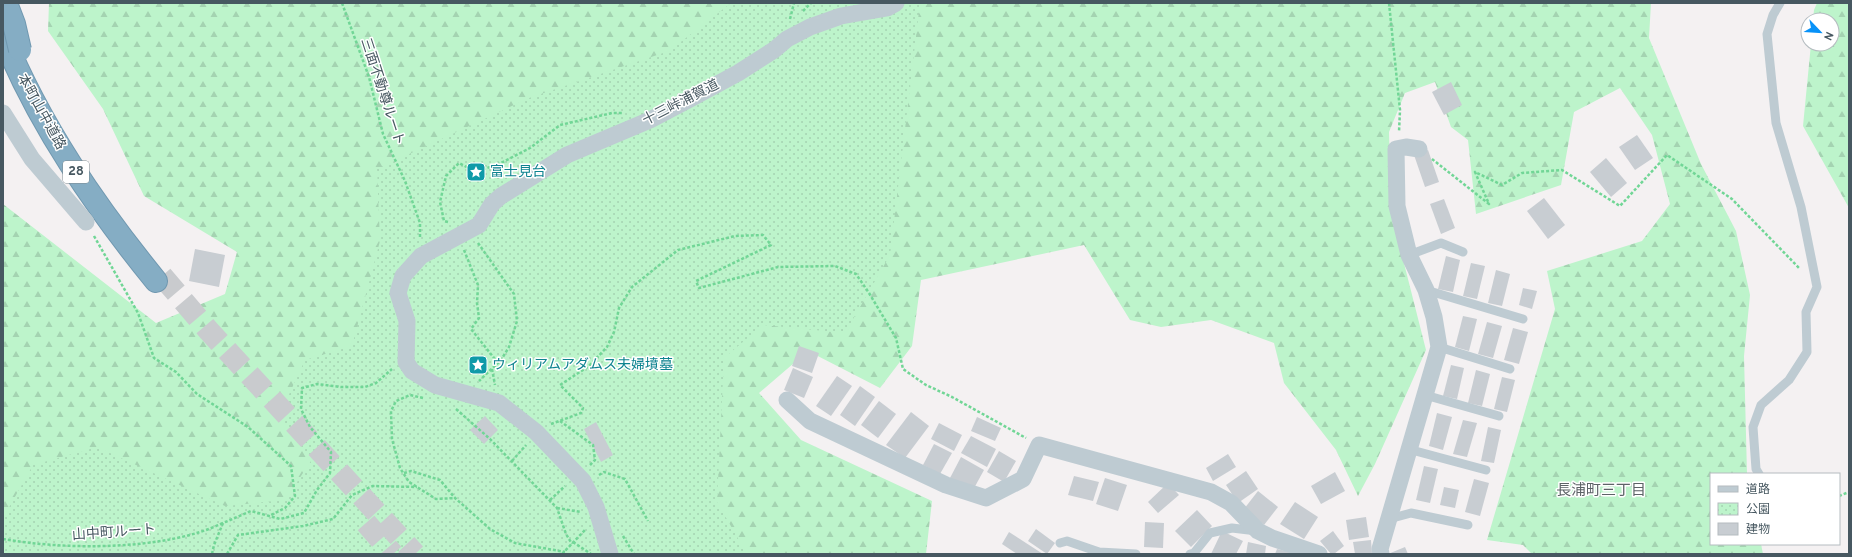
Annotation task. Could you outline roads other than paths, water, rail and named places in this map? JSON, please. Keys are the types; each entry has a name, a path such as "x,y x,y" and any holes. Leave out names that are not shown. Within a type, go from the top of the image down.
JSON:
{"highway":[{"name":"28","path":"6,3 14,24 11,47"},
{"path":"3,10 11,47"},
{"name":"本町山中道路","path":"11,47 41,95 68,144 160,279"}],"street":[{"path":"3,14 16,3"},
{"name":"十三峠浦賀道","path":"610,554 591,514 596,507 576,480 536,432 499,402 435,385 417,375 408,366 406,355 407,320 398,293 399,285 403,276 421,256 481,223 492,204 501,196 547,166 567,155 650,120 690,99 738,73 796,34 827,20 887,8 896,3"},
{"path":"3,113 32,159 86,222"},
{"path":"1381,554 1380,549 1408,449 1439,347 1434,317 1426,290 1409,255 1397,206 1396,149 1406,147 1419,149"},
{"path":"788,400 810,421 946,485 986,498 1024,479 1039,445 1211,492 1231,504 1258,531 1272,538 1319,554"}],"lane":[{"path":"1758,473 1756,469 1753,427 1761,405 1789,380 1807,352 1806,312 1817,287 1801,207 1776,122 1766,34 1773,15 1780,3"},
{"path":"1409,255 1441,243 1463,252"},
{"path":"1426,290 1523,319"},
{"path":"1439,347 1510,369"},
{"path":"1425,395 1499,416"},
{"path":"1408,449 1486,470"},
{"path":"1389,519 1411,513 1468,525"},
{"path":"1190,554 1194,553 1210,533 1232,528 1258,531"},
{"path":"1060,543 1067,541 1099,552 1136,554"}],"tunnel":[{"path":"162,276 209,331 415,554"},
{"path":"366,523 393,554"}],"place":[{"name":"富士見台","path":"476,172"},
{"name":"ウィリアムアダムス夫婦墳墓","path":"478,365"}],"district":[{"name":"長浦町三丁目","path":"1601,491"}]}
